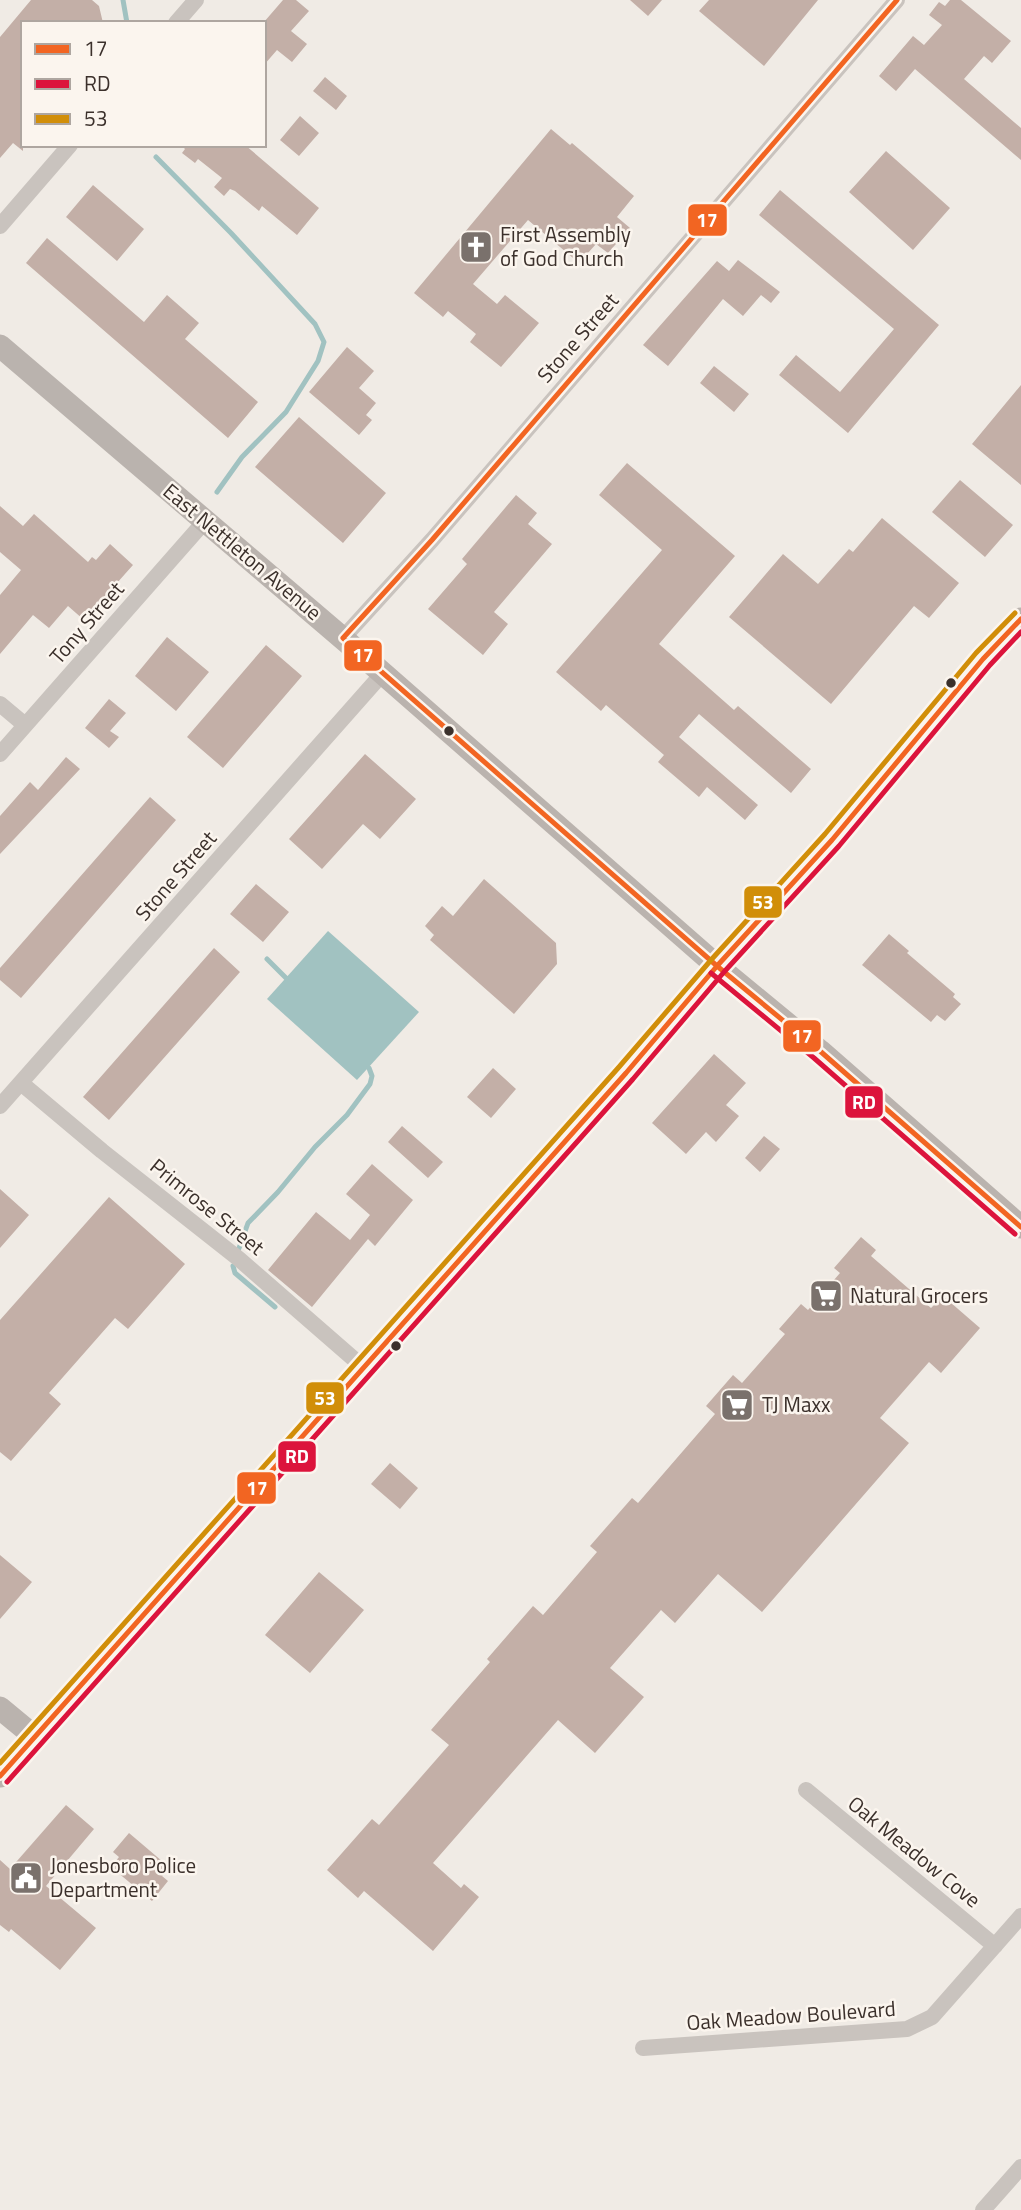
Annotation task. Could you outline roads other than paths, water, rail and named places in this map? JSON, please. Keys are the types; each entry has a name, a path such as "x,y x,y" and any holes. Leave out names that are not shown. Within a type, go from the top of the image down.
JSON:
{"main road":[{"name":"East Nettleton Avenue","path":"0,346 343,638 717,966 820,1051 1021,1227"},
{"path":"0,1776 628,1070 717,966 832,840 983,659 1021,618"},
{"path":"0,1708 34,1737"}],"street":[{"path":"178,21 196,0"},
{"name":"Stone Street","path":"343,638 440,530 897,0"},
{"path":"0,226 68,147"},
{"name":"Tony Street","path":"0,754 205,520"},
{"name":"Stone Street","path":"0,1107 383,673"},
{"path":"0,704 25,725"},
{"name":"Primrose Street","path":"21,1083 239,1259 363,1367"},
{"name":"Oak Meadow Cove","path":"806,1790 995,1946"},
{"name":"Oak Meadow Boulevard","path":"643,2048 907,2029 932,2017 1021,1916"},
{"path":"983,2210 1021,2167"}],"water":[{"path":"328,931 419,1012 357,1080 267,999"}],"waterway":[{"path":"123,0 127,21"},
{"path":"156,157 315,324 324,342 318,361 286,412 242,457 217,492"},
{"path":"267,959 286,978"},
{"path":"238,1251 248,1223 347,1115 370,1084 372,1076 369,1068"},
{"path":"233,1266 235,1273 275,1307"}],"place":[{"name":"First Assembly of God Church","path":"476,247"},
{"name":"Natural Grocers","path":"826,1296"},
{"name":"TJ Maxx","path":"737,1405"},
{"name":"Jonesboro Police Department","path":"26,1878"}]}
